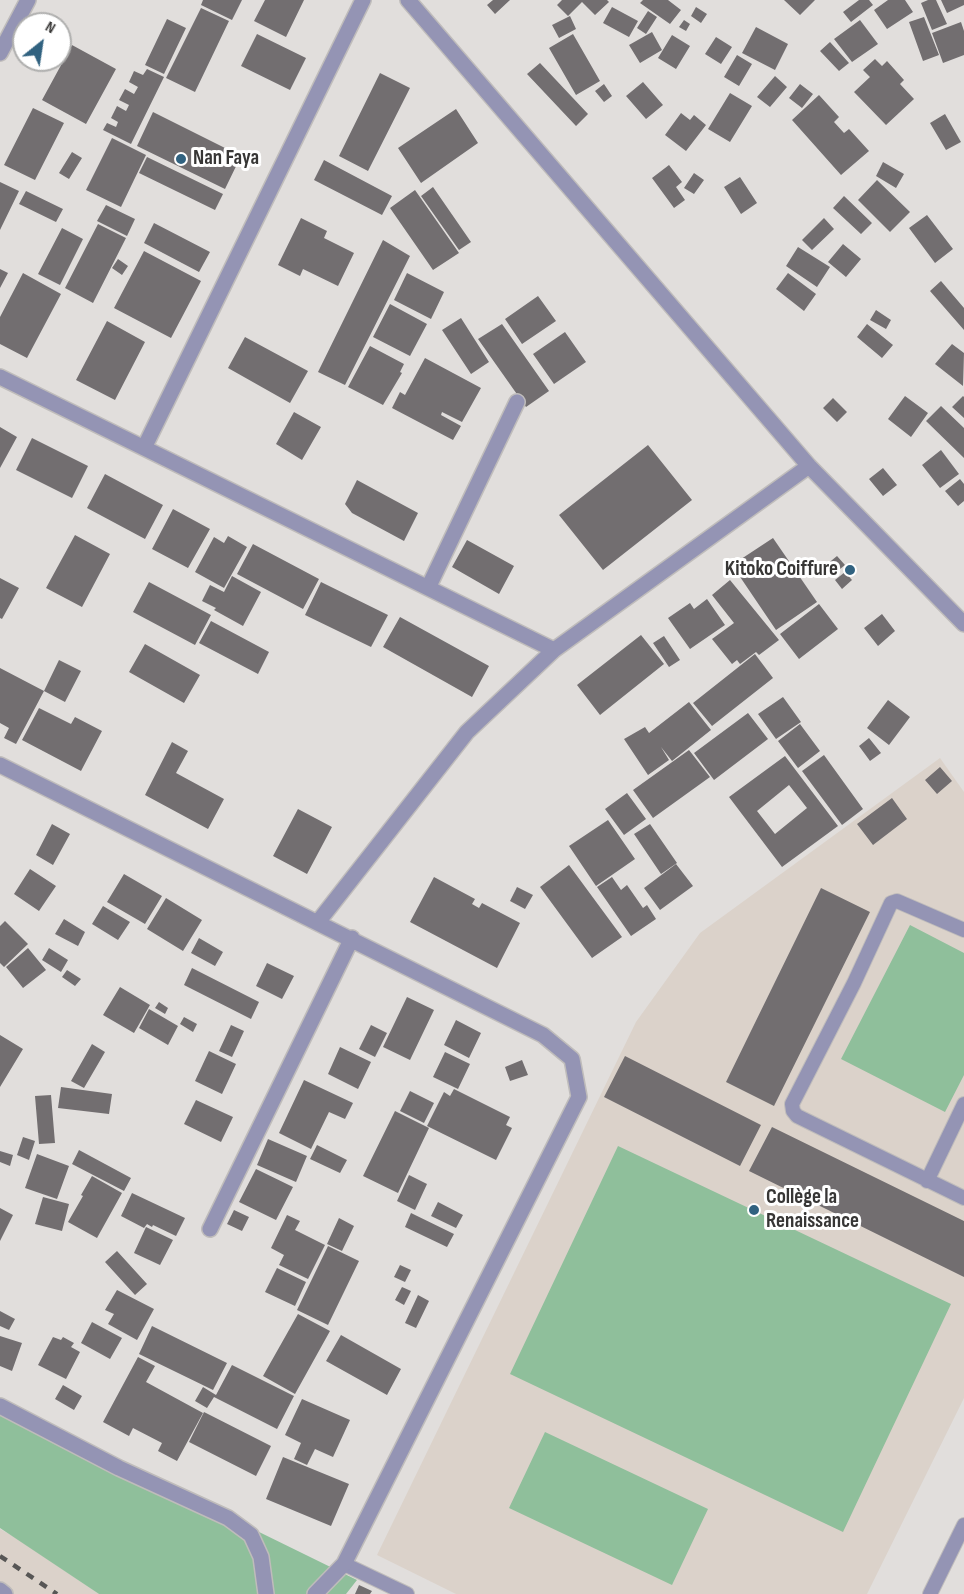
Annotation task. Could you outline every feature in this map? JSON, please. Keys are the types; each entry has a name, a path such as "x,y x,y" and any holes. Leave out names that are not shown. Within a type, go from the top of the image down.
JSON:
{"street":[{"path":"0,53 28,0"},
{"path":"144,448 363,0"},
{"path":"408,0 809,466 964,624"},
{"path":"0,377 554,650"},
{"path":"428,588 517,402"},
{"path":"318,922 467,732 554,650 809,466"},
{"path":"0,765 352,938 543,1035 572,1059 579,1097 344,1564 315,1594"},
{"path":"210,1229 352,938"},
{"path":"0,1406 119,1468 228,1518 251,1535 261,1557 266,1594"},
{"path":"0,1590 5,1594"}],"lane":[{"path":"964,930 897,901 891,903 792,1104 797,1116 964,1198"},
{"path":"927,1181 964,1104"},
{"path":"930,1594 964,1525"},
{"path":"344,1564 407,1594"}],"shaded area":[{"name":"Collège la Renaissance","path":"940,758 964,792 964,1398 867,1594 456,1594 377,1555 636,1022 700,933"},
{"path":"0,1529 18,1539 99,1594 0,1594"}],"green space":[{"path":"910,925 964,953 964,1075 945,1112 841,1059"},
{"path":"618,1146 951,1304 843,1532 510,1374"},
{"path":"0,1405 357,1580 346,1594 99,1594 0,1528"},
{"path":"545,1432 708,1509 672,1585 509,1508"}],"building":[{"path":"203,0 242,0 232,20 201,5"},
{"path":"265,0 304,0 286,37 254,21"},
{"path":"493,0 510,0 495,14 487,5"},
{"path":"562,0 607,0 609,2 595,15 582,2 568,16 557,5"},
{"path":"643,0 668,0 681,10 670,24 640,3"},
{"path":"784,0 815,0 800,15"},
{"path":"859,0 869,0 873,5 851,22 843,12"},
{"path":"888,0 905,0 913,12 887,29 874,10"},
{"path":"936,0 947,24 932,30 921,3"},
{"path":"941,0 964,0 964,5 947,13"},
{"path":"612,7 638,21 629,37 603,23"},
{"path":"696,7 707,14 701,23 691,16"},
{"path":"201,8 229,21 195,92 166,78"},
{"path":"648,11 657,17 646,34 637,28"},
{"path":"570,16 576,29 559,38 552,25"},
{"path":"924,17 939,55 923,61 909,22"},
{"path":"167,19 186,28 164,74 145,65"},
{"path":"684,20 690,24 686,31 679,27"},
{"path":"860,20 878,44 852,62 834,39"},
{"path":"961,22 964,31 964,55 943,63 932,33"},
{"path":"756,27 788,44 775,70 742,53"},
{"path":"652,32 662,50 640,63 629,45"},
{"path":"257,34 306,58 290,90 241,66"},
{"path":"573,34 600,81 576,95 549,48"},
{"path":"672,35 690,46 676,69 658,58"},
{"path":"716,37 732,47 721,64 705,54"},
{"path":"830,42 849,63 839,71 820,51"},
{"path":"72,45 116,69 86,124 42,100 57,72 72,72"},
{"path":"737,55 752,64 739,86 724,77"},
{"path":"875,59 882,66 887,61 904,80 900,84 914,99 886,125 854,92 870,77 863,70"},
{"path":"540,63 588,114 576,126 527,74"},
{"path":"147,69 164,77 131,144 103,130 107,123 116,127 118,122 111,118 117,106 126,111 129,105 119,100 125,89 134,94 138,87 129,82 134,71 143,75"},
{"path":"380,73 410,88 368,171 339,156"},
{"path":"775,76 787,87 770,107 757,97"},
{"path":"643,82 663,105 646,119 626,96"},
{"path":"604,84 612,96 604,102 595,91"},
{"path":"800,84 813,94 802,108 789,98"},
{"path":"730,93 752,106 730,142 708,129"},
{"path":"819,95 839,117 834,122 844,133 849,129 869,151 841,175 792,120"},
{"path":"33,108 64,123 35,180 4,165"},
{"path":"456,109 478,143 421,183 398,148"},
{"path":"153,112 241,156 225,189 137,146"},
{"path":"681,113 690,120 694,115 706,125 686,151 665,135"},
{"path":"945,114 961,142 946,150 930,123"},
{"path":"112,138 146,155 121,207 86,190"},
{"path":"72,152 82,158 69,179 59,173"},
{"path":"147,157 223,194 215,210 139,173"},
{"path":"324,160 392,196 382,215 314,180"},
{"path":"883,162 904,174 896,188 876,176"},
{"path":"669,165 682,182 676,187 685,200 674,208 652,178"},
{"path":"694,173 704,180 694,194 684,188"},
{"path":"740,177 757,203 741,214 724,187"},
{"path":"877,180 910,212 890,232 858,200"},
{"path":"0,182 19,191 0,230"},
{"path":"433,187 471,242 459,250 421,196"},
{"path":"415,190 459,253 433,270 390,208"},
{"path":"26,191 63,209 56,222 19,204"},
{"path":"844,196 872,223 861,234 833,208"},
{"path":"106,205 135,219 127,236 97,221"},
{"path":"927,215 953,249 935,263 909,228"},
{"path":"301,218 327,231 324,238 354,253 338,286 303,269 300,276 278,265"},
{"path":"824,218 834,229 812,250 802,240"},
{"path":"154,223 210,252 199,272 144,243"},
{"path":"98,224 126,238 93,303 65,288"},
{"path":"62,228 83,239 60,285 38,274"},
{"path":"383,240 410,256 345,385 318,372"},
{"path":"843,244 861,259 846,277 828,262"},
{"path":"798,247 830,267 817,287 786,266"},
{"path":"144,251 201,281 171,338 114,308"},
{"path":"118,259 128,266 122,275 112,268"},
{"path":"0,269 8,273 0,288"},
{"path":"23,273 61,294 27,358 0,344 0,317"},
{"path":"407,273 444,292 431,319 394,300"},
{"path":"788,273 816,294 804,311 776,289"},
{"path":"941,281 964,308 964,330 930,291"},
{"path":"538,296 556,321 522,344 505,319"},
{"path":"390,304 427,324 410,356 373,337"},
{"path":"876,310 891,320 886,329 870,320"},
{"path":"461,318 489,362 471,374 442,330"},
{"path":"107,321 145,342 115,400 76,380"},
{"path":"502,324 549,391 526,407 478,339"},
{"path":"867,324 893,345 882,358 857,337"},
{"path":"565,332 586,362 554,384 533,354"},
{"path":"245,337 308,371 290,403 228,368"},
{"path":"952,344 964,353 963,386 935,364"},
{"path":"370,346 404,364 400,372 402,373 383,405 348,387"},
{"path":"425,358 481,388 462,422 442,412 441,415 461,426 453,440 392,408 400,392 405,395"},
{"path":"905,396 928,413 911,437 888,419"},
{"path":"964,397 964,418 952,407"},
{"path":"833,398 847,412 837,422 823,408"},
{"path":"941,406 964,428 964,458 926,421"},
{"path":"294,412 321,427 302,460 276,444"},
{"path":"0,427 17,437 0,468"},
{"path":"32,438 88,466 72,498 16,470"},
{"path":"648,445 692,500 603,570 559,515"},
{"path":"941,450 959,474 940,488 922,465"},
{"path":"883,468 897,485 883,496 869,479"},
{"path":"105,474 163,505 145,539 87,508"},
{"path":"960,479 964,484 964,501 958,506 945,491"},
{"path":"357,480 418,513 404,541 352,513 345,504"},
{"path":"173,509 210,529 188,568 152,549"},
{"path":"75,535 110,554 82,607 46,588"},
{"path":"228,536 247,547 224,588 195,572 214,537 224,543"},
{"path":"773,538 817,602 776,630 732,565"},
{"path":"467,540 514,566 499,594 452,567"},
{"path":"253,544 319,579 303,609 237,574"},
{"path":"837,556 845,565 834,574 826,565"},
{"path":"845,572 852,580 842,589 835,580"},
{"path":"232,576 261,592 243,626 202,601 210,585 224,592"},
{"path":"0,578 19,588 2,619 0,618"},
{"path":"730,580 779,640 759,655 756,652 740,664 737,660 732,664 712,639 734,623 712,595"},
{"path":"149,582 211,615 195,645 133,612"},
{"path":"321,582 388,615 371,647 305,615"},
{"path":"707,599 725,625 690,649 668,618 690,603 694,609"},
{"path":"819,604 838,629 799,659 780,634"},
{"path":"882,614 895,631 878,646 864,628"},
{"path":"400,617 489,666 472,697 383,647"},
{"path":"211,621 269,652 258,674 199,643"},
{"path":"641,635 664,664 600,715 577,685"},
{"path":"664,636 680,660 669,667 653,643"},
{"path":"145,644 200,675 184,703 129,672"},
{"path":"755,654 773,678 712,726 693,703"},
{"path":"59,660 81,671 65,702 44,691"},
{"path":"0,668 44,691 16,744 4,738 9,728 0,723"},
{"path":"783,697 801,722 776,739 758,714"},
{"path":"888,700 910,717 889,745 867,728"},
{"path":"689,702 711,730 672,761 661,747 669,760 648,775 624,739 645,727 649,733"},
{"path":"39,708 71,724 75,717 102,731 81,771 22,740"},
{"path":"748,713 768,739 714,780 694,753"},
{"path":"800,724 820,751 798,768 778,741"},
{"path":"869,738 881,753 870,761 859,746"},
{"path":"172,742 188,751 176,773 224,799 208,829 145,795"},
{"path":"689,750 710,777 653,818 633,790"},
{"path":"824,755 863,809 842,825 802,771"},
{"path":"785,756 838,826 782,867 729,797","holes":["789,785 807,808 775,834 757,811"]},
{"path":"940,767 952,781 937,794 925,780"},
{"path":"627,793 646,819 624,835 605,809"},
{"path":"892,798 907,819 873,845 857,824"},
{"path":"298,809 332,827 307,874 273,856"},
{"path":"608,820 635,859 596,886 569,846"},
{"path":"52,824 70,834 53,865 36,855"},
{"path":"650,824 677,863 661,874 634,834"},
{"path":"676,864 693,886 660,910 644,888"},
{"path":"569,865 622,937 592,958 540,887"},
{"path":"30,869 56,886 39,911 14,894"},
{"path":"124,874 162,896 145,924 107,902"},
{"path":"434,877 475,899 472,904 479,908 482,903 520,923 497,968 410,922"},
{"path":"612,877 621,890 627,885 643,908 647,905 656,919 631,936 597,887"},
{"path":"517,887 533,895 525,909 510,901"},
{"path":"821,888 870,912 774,1106 726,1082"},
{"path":"166,898 202,920 183,951 147,929"},
{"path":"103,906 130,922 118,940 92,924"},
{"path":"64,919 85,932 78,946 55,934"},
{"path":"5,921 28,944 4,967 0,963 0,926"},
{"path":"199,938 223,952 215,966 191,953"},
{"path":"28,948 46,970 23,988 6,967"},
{"path":"49,948 68,960 61,972 42,960"},
{"path":"267,963 294,976 282,999 256,986"},
{"path":"192,968 259,1002 251,1019 184,985"},
{"path":"67,970 81,979 75,986 62,977"},
{"path":"120,987 150,1005 134,1033 103,1015"},
{"path":"407,997 434,1010 410,1060 383,1047"},
{"path":"159,1002 168,1008 165,1014 155,1008"},
{"path":"149,1009 178,1026 168,1045 139,1028"},
{"path":"184,1017 197,1024 193,1032 180,1024"},
{"path":"456,1020 481,1033 469,1058 444,1045"},
{"path":"231,1025 244,1031 232,1057 219,1051"},
{"path":"371,1025 387,1033 375,1057 359,1049"},
{"path":"0,1035 23,1049 0,1087"},
{"path":"92,1044 105,1052 84,1088 71,1081"},
{"path":"340,1047 371,1062 358,1089 328,1074"},
{"path":"209,1051 236,1064 222,1094 195,1081"},
{"path":"445,1052 470,1064 458,1089 433,1077"},
{"path":"625,1056 761,1125 740,1166 604,1097"},
{"path":"522,1060 528,1075 510,1081 505,1067"},
{"path":"304,1080 353,1103 345,1119 329,1112 311,1149 279,1133"},
{"path":"61,1087 112,1094 109,1114 58,1108"},
{"path":"454,1089 510,1117 506,1125 512,1128 496,1160 427,1126 444,1092 450,1096"},
{"path":"410,1091 434,1103 424,1123 400,1111"},
{"path":"51,1095 55,1143 39,1144 35,1096"},
{"path":"196,1100 233,1117 221,1142 184,1124"},
{"path":"395,1111 429,1128 398,1193 363,1176"},
{"path":"772,1127 964,1221 964,1277 749,1171"},
{"path":"23,1137 35,1141 29,1160 17,1155"},
{"path":"268,1139 307,1156 296,1182 257,1165"},
{"path":"317,1145 347,1160 340,1173 310,1159"},
{"path":"79,1150 131,1178 124,1191 72,1164"},
{"path":"0,1151 13,1155 10,1166 0,1162"},
{"path":"37,1154 69,1166 57,1199 25,1188"},
{"path":"256,1169 293,1187 276,1220 239,1202"},
{"path":"409,1175 427,1184 415,1210 397,1201"},
{"path":"92,1176 122,1193 97,1238 68,1222"},
{"path":"132,1193 185,1218 176,1236 153,1225 152,1227 147,1224 144,1228 121,1216"},
{"path":"43,1197 69,1204 62,1231 35,1224"},
{"path":"438,1202 463,1215 456,1228 431,1216"},
{"path":"0,1208 13,1215 0,1241"},
{"path":"234,1210 249,1217 242,1231 227,1224"},
{"path":"411,1213 454,1234 447,1247 405,1227"},
{"path":"287,1215 300,1221 295,1230 325,1245 308,1279 279,1265 284,1255 271,1248"},
{"path":"339,1218 354,1226 342,1251 327,1244"},
{"path":"146,1227 173,1240 160,1265 134,1253"},
{"path":"328,1246 359,1261 328,1325 297,1310"},
{"path":"117,1251 147,1284 135,1295 105,1262"},
{"path":"400,1265 411,1270 405,1282 394,1277"},
{"path":"277,1268 306,1282 295,1306 265,1292"},
{"path":"402,1287 411,1291 404,1305 395,1300"},
{"path":"117,1290 154,1309 137,1340 108,1324 114,1314 105,1310"},
{"path":"418,1295 429,1301 416,1328 405,1323"},
{"path":"0,1311 15,1319 9,1330 0,1326"},
{"path":"298,1314 330,1331 295,1394 263,1376"},
{"path":"92,1322 122,1338 110,1359 81,1343"},
{"path":"152,1326 227,1363 213,1390 139,1354"},
{"path":"341,1335 401,1369 387,1395 326,1361"},
{"path":"0,1336 22,1343 12,1371 0,1366"},
{"path":"53,1337 61,1340 63,1337 74,1343 71,1347 80,1352 66,1379 38,1365"},
{"path":"138,1357 155,1366 146,1382 203,1413 177,1461 158,1451 162,1443 133,1428 129,1436 103,1422"},
{"path":"232,1365 294,1396 277,1429 214,1397 207,1408 195,1401 203,1387 216,1395"},
{"path":"63,1385 82,1396 74,1410 55,1399"},
{"path":"302,1399 350,1420 333,1457 315,1449 307,1465 294,1459 301,1443 285,1435"},
{"path":"204,1412 271,1446 256,1476 189,1442"},
{"path":"283,1457 349,1484 331,1526 266,1499"},
{"path":"359,1585 372,1591 370,1594 355,1594"}],"railway":[{"path":"0,1556 57,1594"}],"place":[{"name":"Nan Faya","path":"181,159"},
{"name":"Kitoko Coiffure","path":"850,570"},
{"name":"Collège la Renaissance","path":"754,1210"}]}
